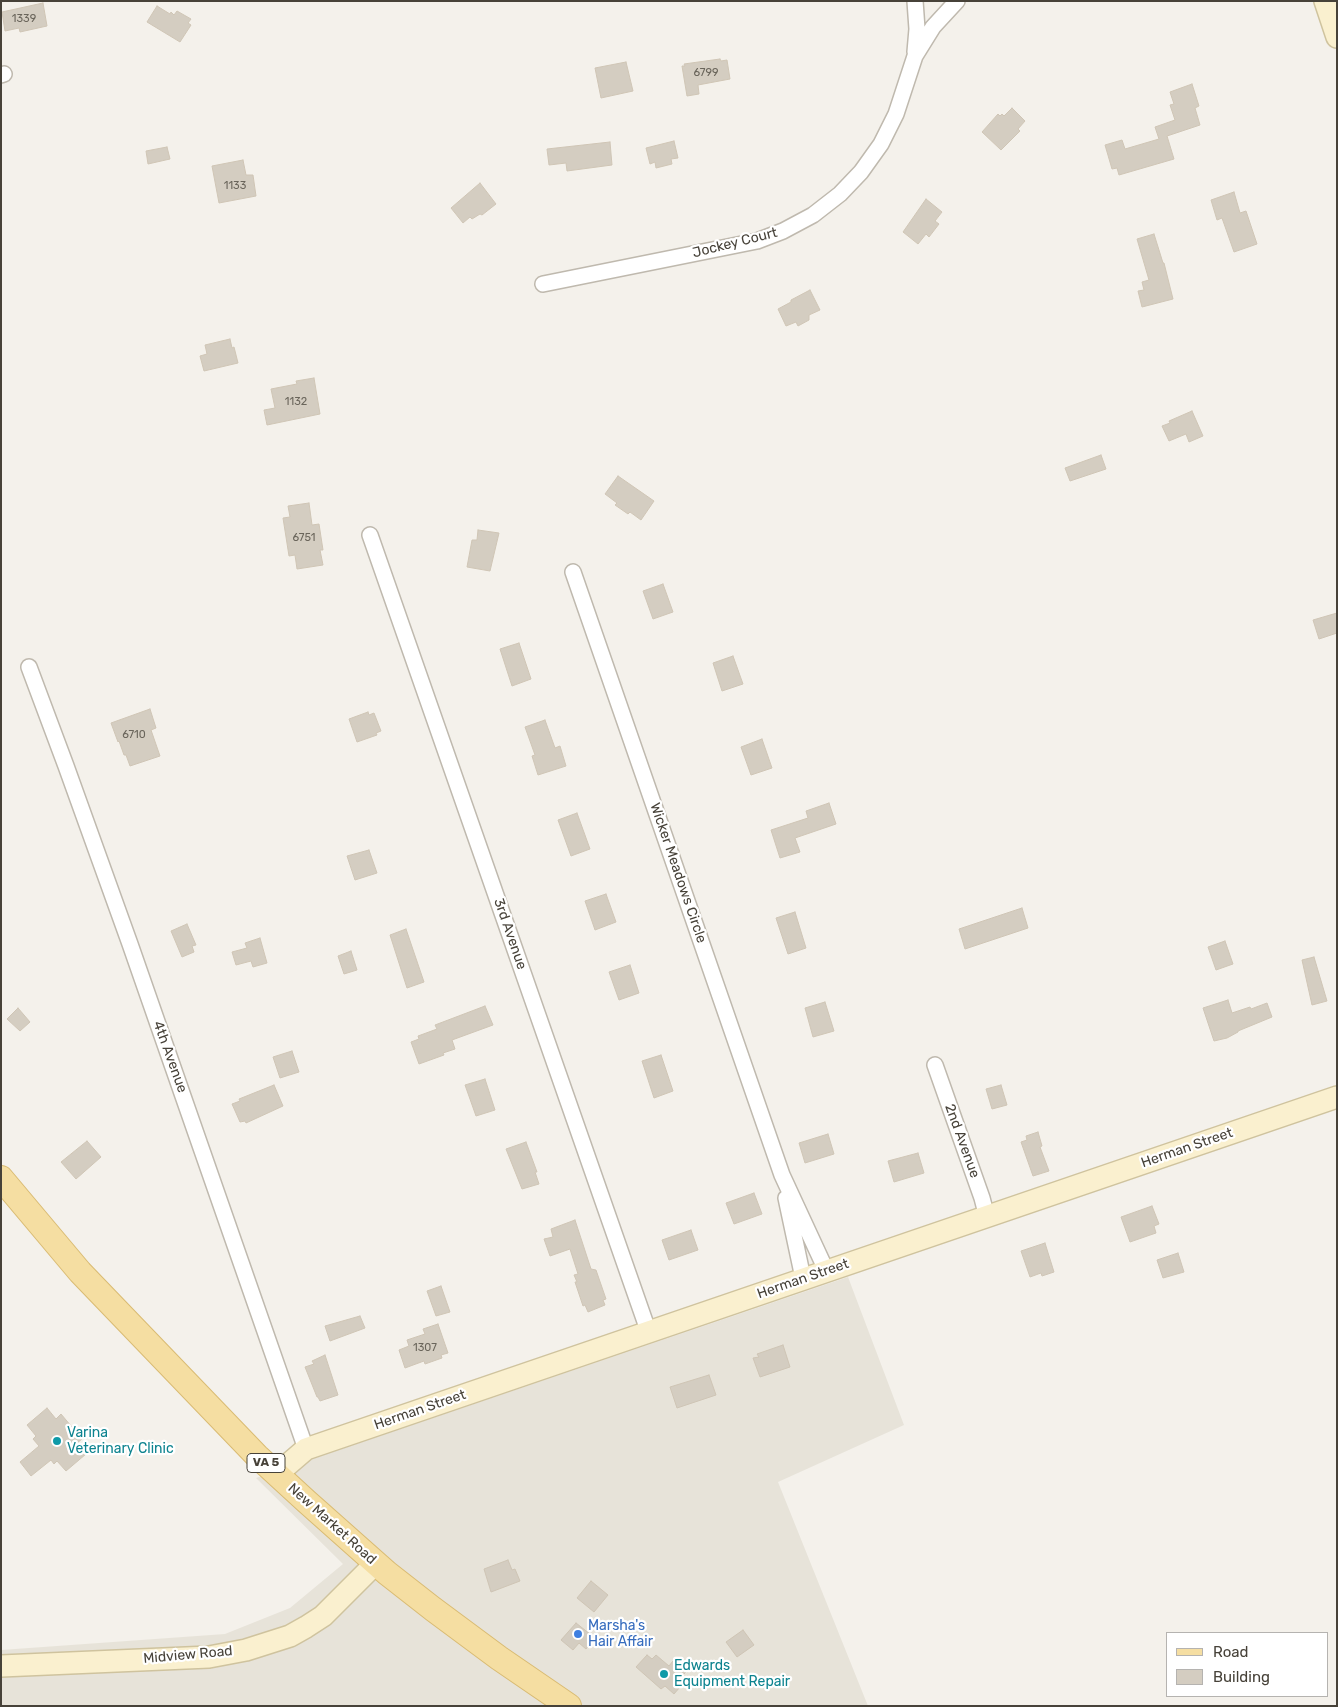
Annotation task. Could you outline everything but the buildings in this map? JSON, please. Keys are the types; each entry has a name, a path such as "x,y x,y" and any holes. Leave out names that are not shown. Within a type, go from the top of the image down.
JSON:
{"main road":[{"name":"New Market Road","path":"1,1178 80,1272 257,1456 376,1563 465,1633 569,1706"}],"street":[{"path":"915,1 917,28 915,56"},
{"name":"Jockey Court","path":"543,284 734,247 783,231 813,215 840,194 861,172 881,144 896,114 915,56 933,27 957,1"},
{"path":"1325,1 1337,37"},
{"name":"3rd Avenue","path":"370,535 649,1333"},
{"name":"Wicker Meadows Circle","path":"573,572 782,1175 826,1270"},
{"name":"4th Avenue","path":"29,667 130,944 306,1449"},
{"name":"2nd Avenue","path":"934,1065 982,1198 987,1217"},
{"name":"Herman Street","path":"278,1474 306,1449 1337,1097"},
{"name":"Wicker Meadows Circle","path":"782,1175 804,1278"},
{"name":"Midview Road","path":"1,1666 209,1656 246,1650 290,1636 323,1616 376,1563"}],"shaded area":[{"path":"848,1277 904,1425 778,1482 868,1706 1,1706 1,1650 225,1634 290,1608 343,1564 256,1478"}],"place":[{"name":"Varina Veterinary Clinic","path":"57,1441"},
{"name":"Marsha's Hair Affair","path":"578,1634"},
{"name":"Edwards Equipment Repair","path":"664,1674"}]}
